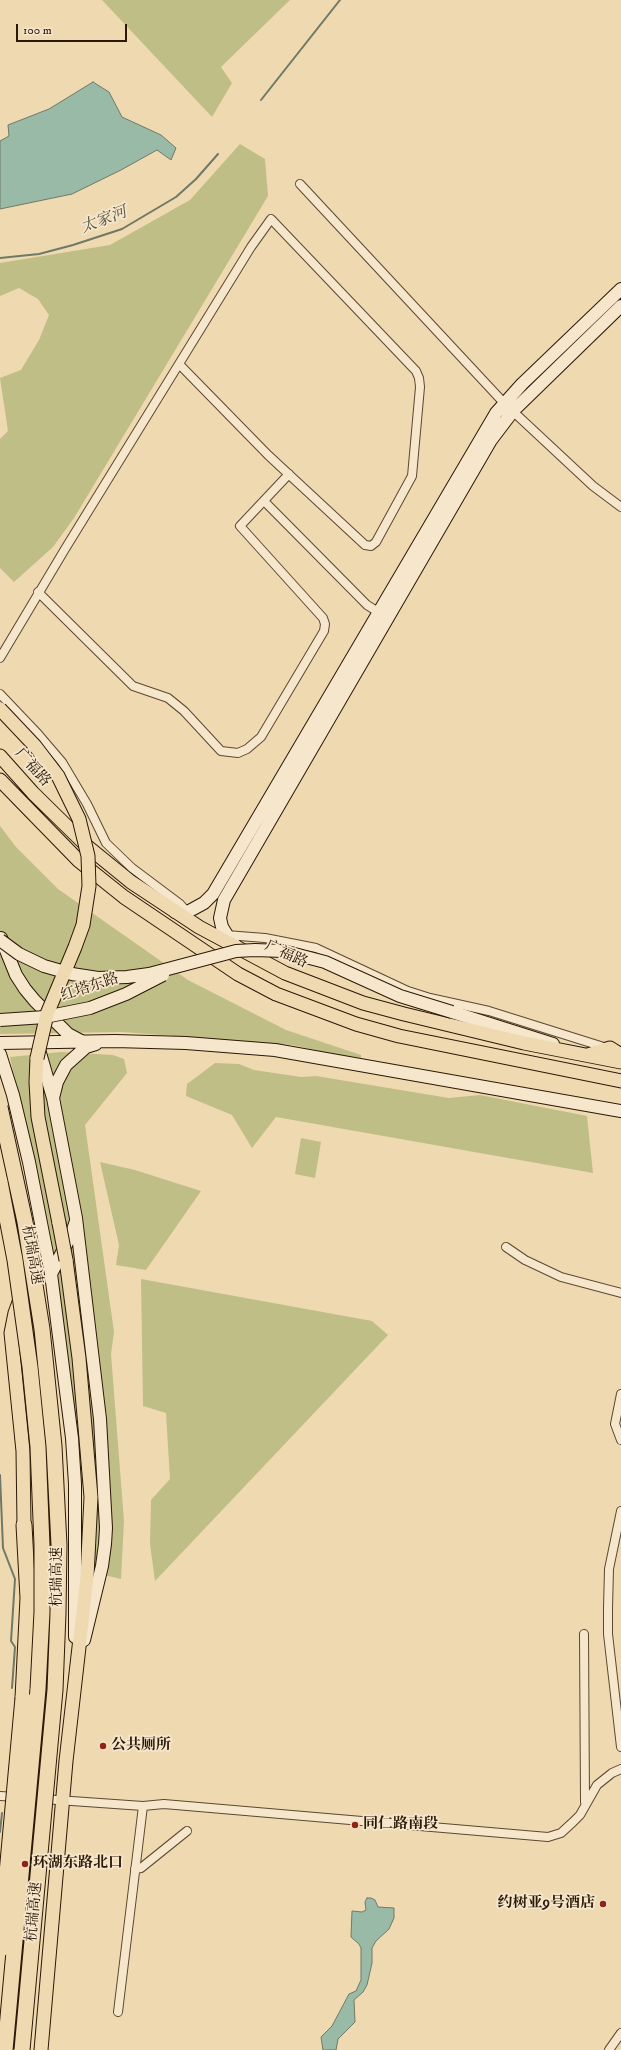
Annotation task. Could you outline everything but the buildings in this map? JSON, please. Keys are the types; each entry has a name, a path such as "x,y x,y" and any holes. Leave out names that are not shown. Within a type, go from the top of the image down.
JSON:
{"highway":[{"name":"杭瑞高速","path":"0,1107 25,1222 42,1329 55,1452 59,1545 55,1690 22,2050"},
{"name":"杭瑞高速","path":"0,1182 15,1260 30,1367 38,1454 42,1545 42,1620 38,1689 5,2050"},
{"path":"0,1950 23,1698 28,1598 24,1525"}],"main road":[{"path":"509,407 621,289"},
{"path":"241,951 227,936 222,927 220,918 224,900 269,812 383,615 488,425 621,306"},
{"path":"0,709 36,746 63,784 79,819 88,856 89,886 84,921 76,947 49,1009 38,1053 36,1082 37,1104 46,1160 66,1260 79,1358 91,1497 87,1577 62,1800 42,2050"},
{"name":"广福路","path":"0,756 33,793 88,848 131,882 181,912 200,927 241,951 285,973 363,1003 459,1028 621,1062"},
{"path":"0,780 79,861 124,897 238,974 276,994 356,1024 399,1036 621,1081"},
{"path":"181,912 204,903 213,894 269,812"},
{"path":"0,935 7,955 25,989 63,1029 83,1042"},
{"path":"0,940 19,954 39,964 65,973 116,978 138,976 226,953 245,950 272,950 293,953 333,965 405,998 586,1055 617,1051"},
{"name":"红塔东路","path":"0,1020 45,1017 90,1008 126,994 184,965"},
{"path":"53,1098 57,1082 66,1065 86,1047 107,1041"},
{"path":"0,1043 107,1041 186,1043 275,1050 621,1111"},
{"path":"36,1042 53,1098 76,1218 96,1377 104,1467 106,1528 102,1566 75,1674"},
{"path":"0,1054 13,1095 30,1162 51,1274 72,1438 75,1484 75,1674"},
{"path":"0,1127 29,1275 45,1418 50,1565 49,1654 16,2050"},
{"path":"51,1274 72,1233 76,1218"},
{"path":"24,1525 23,1451 11,1333 15,1313 29,1275"}],"street":[{"path":"300,184 509,407 593,486 621,508"},
{"path":"0,658 38,592 179,364 271,219 416,371 420,387 412,476 376,542 371,546 365,545 289,474 179,364"},
{"path":"38,592 133,686 168,698 184,711 221,751 238,753 247,749 261,737 324,631 325,624 323,618 240,526 289,474"},
{"path":"264,501 367,605 383,615"},
{"path":"0,694 62,762 87,804 106,843 132,868 180,904 181,912"},
{"path":"200,927 227,936 265,938 316,948 408,991 430,998 489,1011 617,1051"},
{"path":"506,1247 525,1260 561,1277 621,1293"},
{"path":"621,1394 615,1424 621,1440"},
{"path":"621,1511 609,1570 608,1634 621,1747"},
{"path":"584,1634 585,1803"},
{"path":"0,1796 143,1806 164,1804 548,1837 561,1833 573,1822 580,1815 585,1803 597,1785 621,1768"},
{"path":"118,2012 143,1806"},
{"path":"135,1869 142,1868 187,1831"},
{"path":"609,2050 621,2033"}],"shaded area":[{"path":"102,0 290,0 221,67 232,83 212,117"},
{"path":"93,82 109,92 122,117 161,135 176,148 171,160 157,150 121,170 72,194 0,209 0,141 9,136 8,125 49,109"},
{"path":"240,144 265,159 268,196 74,518 53,547 14,582 0,568 0,439 8,431 0,378 21,370 39,340 49,315 38,299 19,288 0,296 0,263 110,245 190,200"},
{"path":"0,826 16,847 58,889 188,980 286,1030 361,1055 361,1060 292,1045 122,1032 0,1034"},
{"path":"61,1052 113,1055 124,1059 127,1073 85,1125 114,1332 111,1354 124,1521 121,1579 95,1573 91,1483 81,1483 59,1285 34,1154 21,1111 10,1057"},
{"path":"215,1063 239,1064 254,1070 301,1077 316,1076 449,1098 480,1095 587,1116 593,1173 276,1117 252,1148 232,1115 186,1096 187,1084"},
{"path":"301,1138 321,1142 315,1178 295,1174"},
{"path":"100,1162 135,1170 201,1191 146,1270 116,1265 119,1245"},
{"path":"141,1279 372,1321 388,1335 155,1581 150,1544 151,1500 170,1479 166,1413 143,1406"},
{"path":"367,1898 375,1900 378,1907 394,1908 394,1918 389,1929 376,1941 372,1948 372,1963 367,1985 363,1992 354,2000 355,2022 338,2039 336,2050 323,2050 321,2037 332,2026 349,1994 356,1991 361,1980 361,1948 359,1944 351,1937 352,1911 362,1912 366,1910 365,1902"}],"waterway":[{"name":"太家河","path":"261,100 340,0"},
{"name":"太家河","path":"0,258 39,254 122,229 176,197 196,179 218,154"},
{"path":"0,1475 3,1548 15,1579 11,1641 15,1647 12,1688"},
{"path":"0,1832 2,1813"}],"place":[{"name":"公共厕所","path":"103,1746"},
{"name":"同仁路南段","path":"355,1825"},
{"name":"环湖东路北口","path":"25,1864"},
{"name":"约树亚9号酒店","path":"603,1904"}]}
